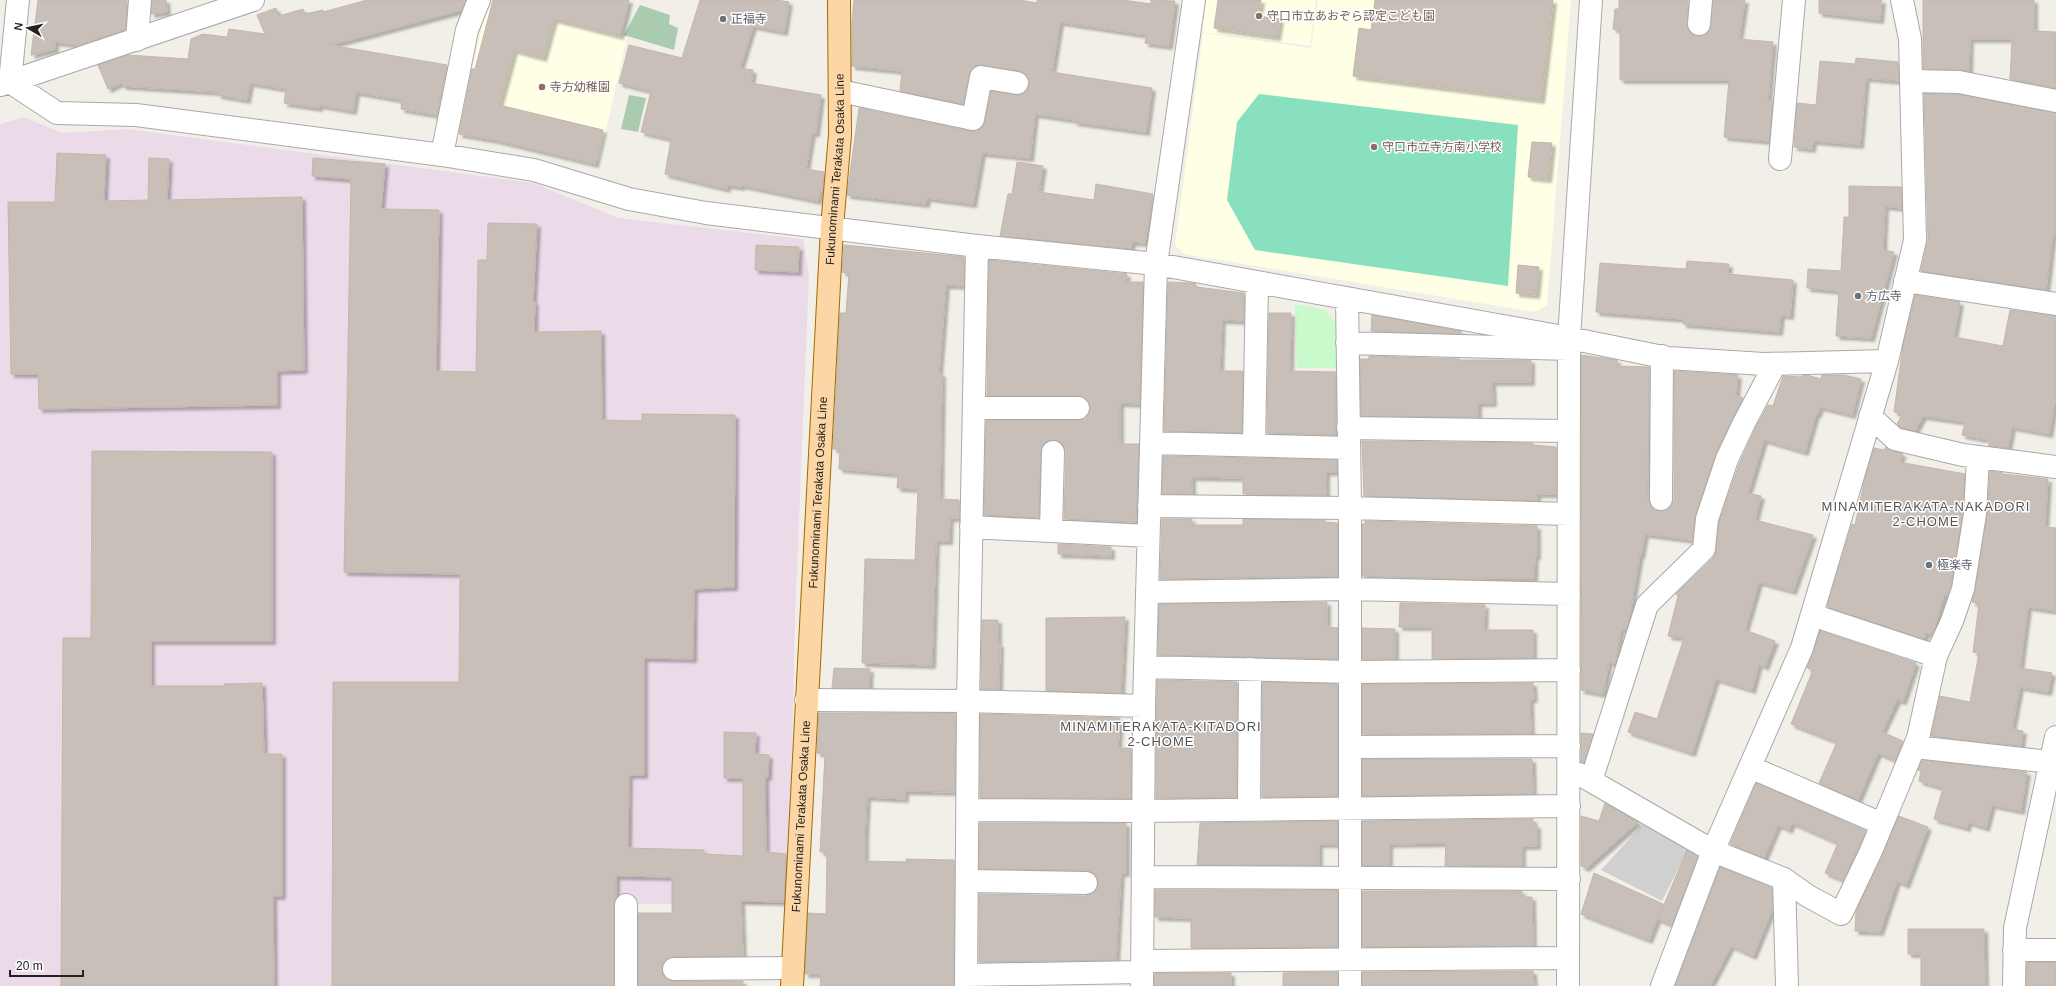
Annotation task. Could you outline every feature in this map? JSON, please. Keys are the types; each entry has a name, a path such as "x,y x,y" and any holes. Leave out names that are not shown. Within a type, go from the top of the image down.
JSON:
{"main road":[{"name":"Fukunominami Terakata Osaka Line","path":"792,977 832,227 840,135 839,0"}],"street":[{"path":"5,84 18,0"},
{"path":"137,40 140,0"},
{"path":"5,84 252,0"},
{"path":"442,155 467,30 479,0"},
{"path":"1142,973 1144,706 1156,264 1194,0"},
{"path":"1568,986 1569,344 1591,0"},
{"path":"1699,24 1701,0"},
{"path":"1780,159 1794,0"},
{"path":"1662,986 1713,851 1802,648 1886,361 1915,240 1910,39 1902,0"},
{"path":"840,91 973,119 981,76 1017,83"},
{"path":"1911,81 1959,82 2056,100"},
{"path":"5,84 57,113 136,114 442,155 534,170 629,199 706,213 832,227 977,246 1156,264 1347,298 1569,344 1662,356 1775,364 1886,361"},
{"path":"977,246 968,701 966,981 1142,973 1350,959 1568,958"},
{"path":"1905,281 2056,304"},
{"path":"1254,445 1257,282"},
{"path":"1347,298 1350,508 1350,986"},
{"path":"1347,343 1569,344"},
{"path":"1661,499 1662,356"},
{"path":"1592,781 1647,605 1704,549 1707,519 1727,459 1775,364"},
{"path":"974,408 1078,408"},
{"path":"1870,416 1895,439 1978,457 2056,467"},
{"path":"1151,443 1254,445 1348,438 1569,431"},
{"path":"1051,531 1054,452"},
{"path":"1569,769 1713,851 1784,880 1808,896 1841,914 1915,747 1936,656 1952,621 1963,589 1975,514 1978,457"},
{"path":"1149,506 1350,508 1569,514"},
{"path":"971,527 1148,536"},
{"path":"1147,592 1350,589 1569,594"},
{"path":"1812,615 1936,656"},
{"path":"1145,666 1350,672 1569,670"},
{"path":"1249,809 1250,669"},
{"path":"806,700 968,701 1144,706"},
{"path":"2014,986 2015,928 2056,736"},
{"path":"1350,747 1569,746"},
{"path":"1915,747 2050,762"},
{"path":"1750,767 1882,824"},
{"path":"967,810 1143,811 1569,806"},
{"path":"1143,877 1569,879"},
{"path":"1784,880 1787,986"},
{"path":"967,881 1086,883"},
{"path":"626,905 626,986"},
{"path":"2014,950 2056,950"},
{"path":"674,969 792,977"}],"shaded area":[{"name":"守口市立あおぞら認定こども園","path":"1206,0 1316,0 1310,46 1202,32"},
{"name":"守口市立寺方南小学校","path":"1318,0 1571,0 1547,305 1535,312 1184,254 1175,245 1203,33 1311,48"},
{"path":"487,5 627,37 599,161 459,128"},
{"path":"640,5 670,15 669,24 678,28 674,50 624,35"},
{"path":"629,95 646,98 638,132 621,129"},
{"path":"24,117 62,133 128,129 534,183 618,218 803,239 809,275 795,618 790,847 786,904 621,904 622,986 0,986 0,124"},
{"path":"1644,823 1689,847 1662,901 1601,870"}],"green space":[{"path":"1259,94 1518,125 1508,286 1255,250 1227,200 1237,122"},
{"path":"1295,304 1325,310 1338,326 1338,368 1297,368"}],"building":[{"path":"38,0 127,0 125,30 79,45 55,42 55,49 31,55"},
{"path":"152,0 166,0 167,12 151,14"},
{"path":"367,0 466,0 462,10 330,45 447,65 437,115 401,109 402,100 356,92 353,111 319,105 319,108 284,103 286,89 250,83 247,100 218,95 218,92 123,86 121,83 108,89 98,65 128,55 188,59 191,39 203,34 227,37 229,29 265,34 257,15 276,8 279,16 303,9 305,14 323,10 323,12"},
{"path":"493,0 629,0 620,36 554,19 543,58 514,50 499,105 603,130 595,164 495,140 459,134 472,69 475,69"},
{"path":"700,0 777,0 789,2 784,32 753,26 740,68 753,70 751,83 821,95 816,133 812,133 806,169 824,172 823,191 820,191 818,201 741,185 741,187 727,185 727,189 665,174 671,139 641,132 651,91 619,83 629,45 682,58"},
{"path":"854,0 1020,0 1037,3 1037,0 1123,0 1151,4 1151,0 1175,1 1169,46 1145,43 1146,35 1060,22 1052,72 1152,88 1146,132 1074,122 1075,120 1035,114 1030,158 982,153 973,204 927,198 926,204 847,195 859,108 970,131 977,131 985,122 991,91 1021,95 1027,91 1029,79 1025,74 1019,71 976,65 969,74 963,104 900,91 902,71 852,66 852,24"},
{"path":"1218,0 1261,0 1258,16 1280,19 1277,37 1214,28"},
{"path":"1375,0 1553,0 1541,100 1353,76 1359,28 1371,30"},
{"path":"1619,0 1688,0 1688,29 1692,34 1698,36 1705,35 1709,31 1713,0 1745,0 1739,39 1773,42 1768,101 1773,101 1769,141 1724,137 1729,80 1620,80 1620,30 1613,29 1615,9 1619,9"},
{"path":"1819,0 1882,0 1880,20 1819,13"},
{"path":"1923,0 2034,0 2034,31 2056,32 2056,88 2010,79 2012,39 1970,39 1969,71 1923,69"},
{"path":"1856,58 1898,62 1899,81 1866,78 1860,145 1813,141 1812,149 1794,147 1797,103 1816,105 1820,61 1855,64"},
{"path":"1924,94 1958,94 2056,113 2056,234 2053,233 2046,290 1921,271 1928,240"},
{"path":"1532,142 1552,143 1548,179 1528,177"},
{"path":"57,153 106,155 104,201 148,200 149,158 169,159 167,200 302,197 304,370 277,371 277,405 39,409 38,374 11,374 8,202 55,202"},
{"path":"313,158 385,164 381,209 439,210 436,371 476,372 478,260 487,260 488,223 537,224 533,302 535,302 534,332 601,331 602,420 642,421 642,414 735,415 734,587 694,589 693,659 644,658 644,775 629,775 628,848 704,850 704,854 743,856 743,778 724,778 724,732 756,733 755,754 769,755 768,777 765,777 766,852 786,854 784,902 741,901 743,956 674,957 668,958 663,963 662,969 663,976 668,980 743,981 743,986 638,986 638,913 672,913 672,877 616,876 616,897 614,905 614,986 332,986 333,682 459,682 460,574 344,572 351,179 312,176"},
{"path":"1017,162 1043,166 1039,192 1094,200 1096,184 1153,194 1145,243 1132,242 1131,249 1000,236 1008,194 1012,194"},
{"path":"1849,186 1901,187 1902,208 1885,206 1883,250 1894,252 1871,338 1836,336 1839,291 1807,288 1808,269 1841,271 1844,217 1849,217"},
{"path":"756,245 799,247 798,272 755,270"},
{"path":"844,245 964,257 964,286 946,285 939,373 942,374 940,499 959,500 959,518 950,518 949,541 936,541 932,665 862,663 865,559 915,560 918,489 897,488 898,474 839,469 840,449 833,449 840,313 846,313 849,273 842,272"},
{"path":"989,260 1127,274 1126,282 1143,282 1140,404 1120,403 1120,444 1139,444 1136,522 1064,519 1066,452 1064,446 1060,442 1054,440 1047,441 1043,445 1041,451 1039,518 984,515 986,420 1078,420 1085,419 1089,414 1090,408 1089,401 1084,397 1078,396 987,396"},
{"path":"1687,261 1729,264 1728,274 1793,280 1790,316 1781,315 1779,332 1683,324 1683,319 1596,312 1600,263 1686,269"},
{"path":"1518,265 1539,267 1536,295 1516,293"},
{"path":"1168,282 1190,283 1196,284 1196,287 1244,293 1244,321 1222,320 1220,371 1243,371 1242,433 1164,431"},
{"path":"1915,295 1960,302 1954,337 2003,346 2010,310 2056,316 2056,395 2049,434 2012,427 2008,448 1989,446 1989,440 1962,435 1965,422 1923,416 1915,431 1901,428 1897,424 1903,413 1894,412 1903,345"},
{"path":"1269,313 1291,313 1290,371 1336,372 1336,435 1267,433"},
{"path":"1372,315 1461,331 1461,334 1371,331"},
{"path":"1581,355 1617,360 1617,366 1649,367 1648,499 1654,510 1667,510 1672,505 1674,499 1674,371 1738,375 1736,396 1743,398 1715,455 1695,515 1692,540 1645,534 1641,556 1640,554 1629,619 1626,629 1621,629 1615,663 1609,662 1603,694 1581,690"},
{"path":"1369,356 1460,359 1459,360 1531,360 1531,382 1492,382 1493,403 1478,403 1478,417 1361,416 1360,359 1369,359"},
{"path":"1807,375 1821,379 1822,375 1844,375 1861,379 1852,415 1820,407 1818,414 1816,414 1805,452 1764,440 1748,493 1761,496 1755,520 1813,535 1793,591 1759,582 1745,630 1775,641 1765,667 1759,664 1752,690 1716,679 1692,753 1628,732 1635,712 1657,719 1684,638 1668,636 1678,596 1676,594 1713,558 1716,551 1719,522 1739,464 1755,429 1768,405 1773,406 1783,376 1801,377"},
{"path":"1362,441 1533,443 1533,445 1556,447 1556,494 1537,494 1537,501 1364,496"},
{"path":"1886,447 1903,454 1899,462 1965,474 1963,513 1951,586 1947,596 1944,595 1932,635 1926,633 1924,639 1827,607 1852,524 1855,525 1865,478 1874,448 1884,450"},
{"path":"92,451 272,452 272,641 151,641 151,686 224,686 224,684 262,683 264,754 282,754 282,896 273,896 274,986 61,986 63,638 91,638"},
{"path":"1163,456 1337,460 1337,472 1326,472 1326,495 1243,494 1243,478 1192,477 1192,494 1162,494"},
{"path":"1990,471 2048,479 2045,527 2056,528 2056,611 2028,607 2020,668 2052,673 2048,692 2020,687 2012,729 2023,731 2021,746 1931,736 1940,696 1970,702 1979,653 1973,652 1979,604 1972,602 1987,516"},
{"path":"1162,519 1192,519 1192,525 1243,525 1243,519 1325,520 1325,522 1338,523 1338,576 1160,579"},
{"path":"1365,521 1537,526 1537,556 1535,556 1534,578 1486,578 1486,580 1362,576 1362,524 1365,524"},
{"path":"1058,544 1111,547 1111,556 1058,554"},
{"path":"1327,602 1327,627 1338,628 1338,659 1158,655 1159,604"},
{"path":"1400,603 1485,605 1484,630 1533,630 1533,658 1432,659 1432,627 1399,627"},
{"path":"1125,617 1121,693 1046,691 1046,618"},
{"path":"982,620 998,620 998,644 1000,644 999,689 981,689"},
{"path":"1362,628 1395,629 1395,659 1362,659"},
{"path":"1820,631 1916,663 1903,701 1897,700 1882,732 1903,741 1895,760 1878,753 1858,800 1819,783 1837,742 1791,724 1813,670 1807,668"},
{"path":"834,668 870,669 869,688 832,688"},
{"path":"1157,680 1237,682 1237,797 1156,798"},
{"path":"1262,682 1338,684 1338,796 1262,797"},
{"path":"1533,683 1534,699 1530,699 1531,734 1362,734 1362,684"},
{"path":"819,713 955,713 955,792 905,791 905,799 867,797 865,836 865,861 906,862 906,859 954,860 954,986 820,986 821,974 805,974 808,913 826,914 827,852 820,852 825,754 817,753"},
{"path":"980,714 1120,718 1118,748 1131,748 1131,798 980,798"},
{"path":"1581,733 1593,734 1584,763 1581,762"},
{"path":"1362,759 1532,759 1533,794 1362,796"},
{"path":"1922,760 2027,772 2021,811 1992,805 1986,828 1968,822 1967,828 1934,819 1943,788 1919,781 1921,771 1918,770"},
{"path":"1756,783 1866,831 1843,880 1825,873 1838,843 1792,823 1789,830 1778,825 1764,858 1730,844"},
{"path":"1605,803 1638,822 1586,868 1581,866 1581,816 1599,821"},
{"path":"1899,816 1928,827 1906,885 1897,881 1880,932 1855,931 1856,912"},
{"path":"1533,819 1533,825 1537,825 1537,846 1522,846 1522,866 1445,866 1446,843 1389,844 1389,866 1362,866 1362,821"},
{"path":"1338,821 1338,844 1319,844 1319,865 1197,865 1200,823"},
{"path":"980,823 1126,823 1126,873 1121,873 1116,960 979,962 979,894 1086,896 1092,894 1096,890 1098,883 1097,877 1093,873 1086,870 979,869"},
{"path":"1687,850 1698,857 1672,925 1658,919"},
{"path":"1720,867 1772,888 1772,910 1753,956 1731,946 1710,986 1675,986"},
{"path":"1594,873 1663,904 1649,940 1581,914"},
{"path":"1155,890 1338,890 1338,947 1191,948 1191,918 1155,917"},
{"path":"1362,891 1522,891 1522,897 1532,897 1533,946 1362,947"},
{"path":"1908,929 1984,929 1985,986 1921,986 1921,954 1908,954"},
{"path":"2027,962 2056,962 2056,986 2026,986"},
{"path":"1533,971 1534,986 1362,986 1362,972"},
{"path":"1338,972 1338,986 1283,986 1283,973"},
{"path":"1155,973 1231,973 1231,986 1154,986"}],"place":[{"name":"守口市立あおぞら認定こども園","path":"1259,16"},
{"name":"正福寺","path":"723,19"},
{"name":"寺方幼稚園","path":"542,87"},
{"name":"守口市立寺方南小学校","path":"1374,147"},
{"name":"方広寺","path":"1858,296"},
{"name":"極楽寺","path":"1929,565"}],"district":[{"name":"MINAMITERAKATA-NAKADORI 2-CHOME","path":"1926,514"},
{"name":"MINAMITERAKATA-KITADORI 2-CHOME","path":"1161,734"}]}
